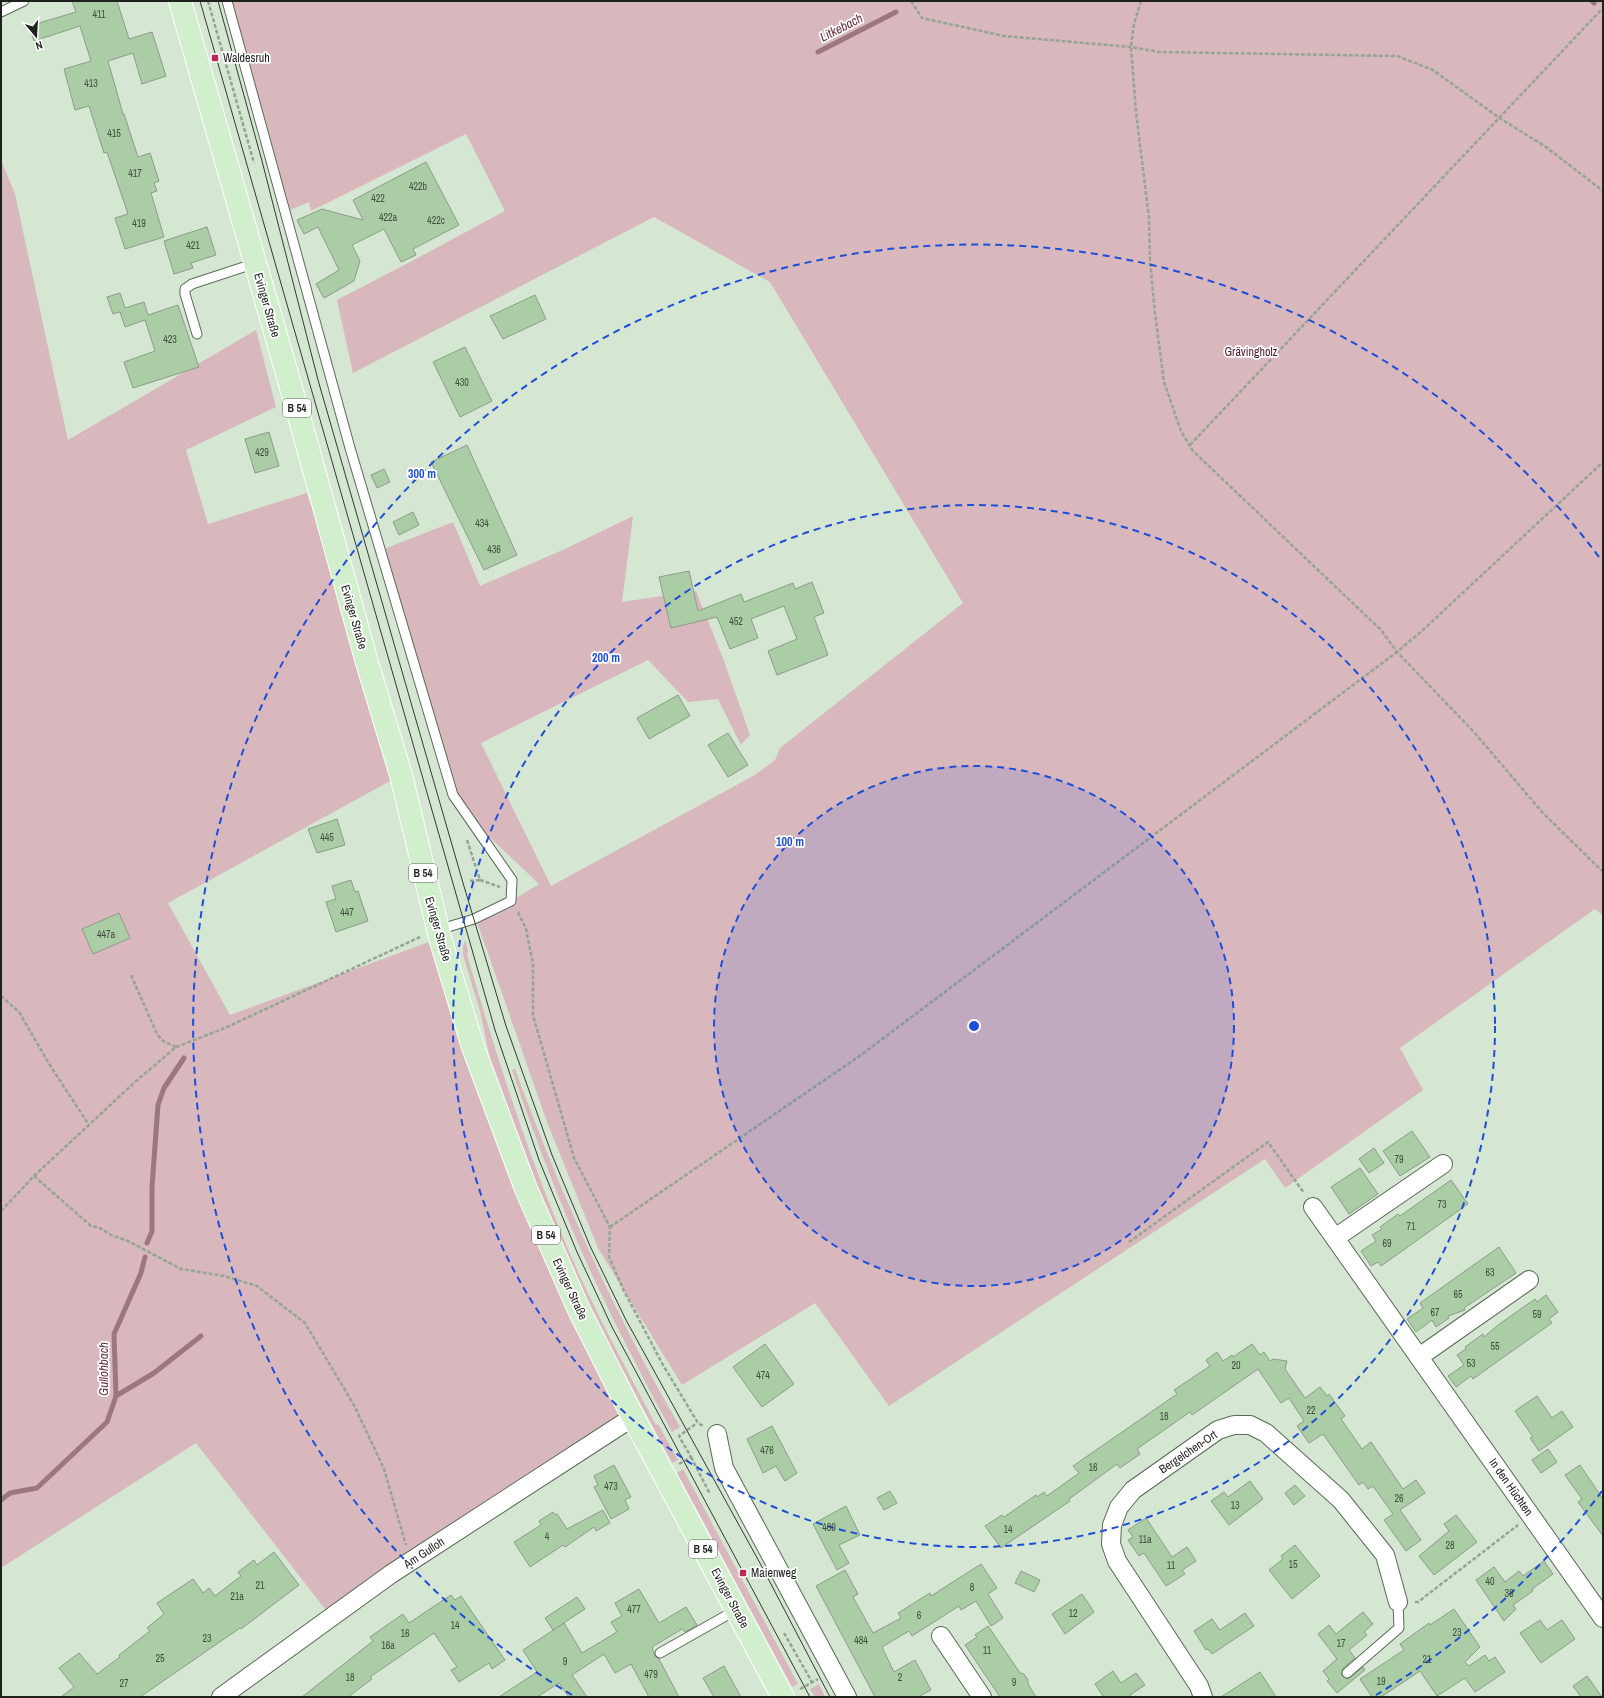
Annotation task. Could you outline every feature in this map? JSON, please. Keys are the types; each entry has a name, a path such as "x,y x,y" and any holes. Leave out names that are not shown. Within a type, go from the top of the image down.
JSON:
{"main road":[{"name":"Evinger Straße","path":"180,1 256,263 366,659 401,775 438,930 473,1047 524,1182 579,1310 632,1417 736,1610 790,1694"}],"street":[{"path":"1335,1238 1443,1164"},
{"name":"In den Hüchten","path":"1313,1207 1603,1618"},
{"path":"1419,1357 1529,1280"},
{"name":"Am Gulloh","path":"221,1697 391,1574 632,1417"},
{"name":"Bergelchen-Ort","path":"1203,1697 1199,1686 1117,1561 1111,1544 1112,1525 1119,1506 1133,1490 1218,1430 1234,1425 1250,1425 1266,1433 1341,1500 1386,1555 1398,1602"},
{"path":"717,1434 724,1468 847,1697"},
{"path":"941,1636 982,1697"}],"lane":[{"path":"1,12 24,1"},
{"path":"227,1 350,448 453,795 512,880 511,901 474,919 438,930"},
{"path":"197,334 185,294 185,289 192,284 256,263"},
{"path":"1346,1673 1399,1628 1398,1602"},
{"path":"660,1653 736,1610"}],"path":[{"path":"208,1 254,163"},
{"path":"911,1 922,18 1004,36 1131,47 1159,52 1397,56 1432,70 1498,117 1546,147 1603,191"},
{"path":"1141,1 1134,24 1131,47 1136,120 1147,195 1155,314 1164,382 1181,431 1199,456 1381,630 1397,652 1474,732 1542,812 1603,872"},
{"path":"1190,445 1498,117 1603,8"},
{"path":"610,1227 862,1055 1397,652 1423,630 1603,462"},
{"path":"470,881 480,880"},
{"path":"511,901 526,929 534,964 534,1015 574,1158 610,1227 609,1257 624,1291 663,1365 698,1423 717,1434"},
{"path":"1,1211 34,1176 135,1082 176,1047 225,1028 438,930"},
{"path":"131,975 157,1034 162,1040 176,1047"},
{"path":"1,996 19,1012 51,1067 89,1125"},
{"path":"1129,1242 1268,1142 1313,1207"},
{"path":"34,1176 91,1226 100,1228 111,1235 128,1241 181,1269 224,1276 257,1286 305,1323 355,1407 384,1469 411,1562"},
{"path":"679,1436 698,1423"},
{"path":"691,1457 710,1494"},
{"path":"1398,1602 1418,1602 1531,1515"},
{"path":"784,1633 812,1682"},
{"path":"790,1694 833,1670"}],"green space":[{"name":"Grävingholz","path":"231,1 1603,1 1603,916 1595,909 1400,1048 1423,1090 1285,1188 1265,1159 889,1406 815,1303 682,1385 598,1248 547,1122 477,922 539,884 481,829 455,788 384,549 453,522 480,586 567,548 633,516 622,602 696,591 724,661 750,735 741,745 718,699 688,702 648,660 481,743 551,886 755,775 775,760 780,748 963,603 770,282 654,217 353,373 337,300 505,211 466,134 311,211 309,202 290,210"},
{"path":"1,160 15,194 68,440 256,330 276,407 186,450 208,524 307,493 401,775 168,903 230,1015 440,938 473,1047 633,1417 332,1618 196,1443 1,1568"},
{"path":"465,940 468,951 467,955 488,1025 521,1128 546,1196 570,1255 605,1329 656,1425 658,1424 678,1460 672,1463 591,1310 533,1180 492,1068 480,1011 463,955"},
{"path":"515,1069 551,1162 610,1296 632,1340 680,1427 672,1432 621,1334 574,1234 526,1112 512,1070"},
{"path":"683,1469 798,1684 792,1687 677,1473"},
{"path":"819,1684 825,1697 815,1697 810,1689"}],"building":[{"path":"72,1 117,1 129,39 152,32 166,76 142,84 133,53 108,61 123,114 138,157 150,153 159,181 154,183 157,191 151,193 164,237 125,249 115,218 128,214 107,152 104,153 89,106 75,110 64,69 91,61 80,26 34,41 29,26 76,12"},
{"path":"426,162 459,225 413,249 416,255 401,262 384,229 352,245 360,261 354,281 324,298 316,284 339,270 318,227 304,234 297,220 322,209 363,220 353,200"},
{"path":"207,227 216,255 191,263 193,268 174,274 164,241"},
{"path":"120,293 125,308 144,302 148,315 178,305 199,367 133,388 124,362 155,351 145,320 125,327 120,312 113,314 107,297"},
{"path":"535,295 546,319 503,339 490,316"},
{"path":"465,347 492,401 460,417 433,362"},
{"path":"269,432 279,466 255,473 245,439"},
{"path":"467,445 517,555 484,570 431,462"},
{"path":"384,469 390,482 377,488 371,475"},
{"path":"413,512 419,525 399,535 393,522"},
{"path":"689,571 698,611 741,594 744,602 793,583 795,589 812,582 824,613 814,617 828,655 777,675 768,651 797,639 784,606 751,619 758,638 730,649 717,617 671,628 659,577"},
{"path":"678,695 690,716 649,739 637,718"},
{"path":"728,733 748,765 728,777 708,745"},
{"path":"337,819 345,845 317,853 308,829"},
{"path":"351,880 355,892 358,891 368,921 336,932 326,902 336,899 332,886"},
{"path":"119,913 130,938 93,954 82,929"},
{"path":"1412,1131 1430,1157 1400,1176 1383,1151"},
{"path":"1374,1148 1384,1163 1369,1173 1359,1159"},
{"path":"1360,1168 1378,1194 1349,1214 1331,1187"},
{"path":"1451,1180 1468,1204 1381,1266 1378,1262 1371,1266 1361,1251 1376,1241 1372,1235 1382,1229 1380,1227 1398,1214 1400,1216"},
{"path":"1499,1247 1516,1273 1464,1308 1465,1310 1448,1316 1449,1318 1436,1327 1432,1320 1416,1332 1407,1319 1423,1308 1420,1303"},
{"path":"1546,1295 1558,1312 1549,1319 1552,1323 1473,1379 1471,1376 1456,1387 1448,1376 1464,1365 1457,1355 1483,1334 1484,1337 1498,1325 1535,1299 1537,1302"},
{"path":"765,1344 794,1384 762,1407 733,1367"},
{"path":"1252,1344 1260,1355 1264,1352 1270,1361 1273,1359 1287,1361 1285,1369 1305,1398 1320,1387 1327,1396 1329,1394 1345,1416 1341,1419 1362,1449 1371,1442 1403,1489 1416,1480 1425,1493 1400,1510 1421,1540 1406,1551 1384,1520 1393,1514 1373,1486 1368,1489 1363,1482 1359,1485 1323,1434 1309,1443 1297,1426 1304,1421 1289,1398 1281,1403 1258,1369 1192,1415 1190,1412 1137,1449 1140,1454 1120,1468 1117,1464 1069,1499 1070,1501 1001,1548 985,1526 1002,1515 1004,1517 1036,1495 1037,1497 1044,1492 1047,1496 1079,1473 1073,1466 1177,1394 1174,1390 1210,1366 1206,1360 1217,1352 1223,1361 1232,1355 1233,1357"},
{"path":"1537,1396 1552,1418 1562,1411 1573,1427 1539,1451 1530,1438 1533,1437 1515,1411"},
{"path":"772,1426 797,1473 785,1481 776,1466 763,1473 747,1439"},
{"path":"1548,1449 1557,1462 1541,1473 1532,1460"},
{"path":"614,1465 631,1497 625,1500 629,1509 611,1519 594,1487 598,1485 594,1476"},
{"path":"1580,1465 1603,1499 1603,1536 1578,1502 1582,1499 1565,1475"},
{"path":"1250,1481 1263,1499 1229,1525 1211,1501 1224,1492 1228,1497"},
{"path":"1295,1485 1305,1496 1294,1505 1285,1493"},
{"path":"890,1491 897,1503 884,1510 877,1498"},
{"path":"846,1506 860,1535 839,1545 849,1563 837,1570 813,1524"},
{"path":"603,1510 610,1523 596,1531 594,1527 565,1547 563,1545 530,1567 514,1542 541,1525 539,1521 553,1512 555,1515 557,1514 567,1529"},
{"path":"1456,1515 1477,1542 1434,1575 1419,1556 1449,1531 1444,1524"},
{"path":"1146,1518 1172,1557 1187,1547 1196,1561 1182,1570 1185,1574 1166,1586 1144,1553 1139,1556 1128,1540 1133,1537 1128,1530"},
{"path":"1295,1545 1320,1576 1292,1599 1269,1570 1283,1559 1281,1556"},
{"path":"274,1552 299,1585 241,1629 240,1628 140,1697 61,1697 74,1687 59,1668 79,1653 97,1674 120,1657 119,1655 150,1631 147,1628 164,1614 157,1603 193,1579 203,1593 209,1588 215,1596 241,1576 238,1572 254,1560 257,1565"},
{"path":"1544,1561 1553,1574 1513,1605 1516,1609 1504,1621 1476,1580 1494,1567 1505,1582 1519,1571 1523,1576"},
{"path":"981,1564 997,1588 988,1594 1003,1618 991,1626 976,1601 961,1610 959,1606 912,1636 909,1631 882,1647 894,1672 915,1660 931,1690 918,1697 875,1697 816,1586 845,1570 858,1594 853,1597 873,1633 901,1618 898,1613 930,1593 931,1596"},
{"path":"1021,1571 1040,1580 1034,1592 1015,1583"},
{"path":"639,1589 659,1623 686,1607 697,1625 685,1632 682,1629 652,1647 655,1656 659,1659 679,1697 649,1697 631,1664 615,1673 604,1654 572,1675 587,1697 569,1697 559,1683 537,1697 499,1697 537,1672 523,1650 564,1623 582,1653 617,1632 611,1622 622,1616 615,1603"},
{"path":"1082,1594 1094,1612 1065,1634 1052,1614"},
{"path":"451,1595 455,1600 461,1596 505,1660 492,1669 489,1663 459,1682 451,1670 457,1667 434,1633 370,1677 372,1679 348,1697 302,1697 373,1641 370,1637 403,1614 409,1623"},
{"path":"577,1597 585,1609 553,1630 545,1618"},
{"path":"1454,1609 1480,1647 1465,1662 1469,1666 1485,1655 1489,1661 1495,1657 1505,1672 1475,1692 1465,1678 1437,1696 1420,1671 1381,1697 1372,1697 1360,1679 1404,1650 1400,1644 1429,1623 1430,1625"},
{"path":"1363,1612 1373,1624 1364,1632 1367,1635 1349,1650 1355,1658 1343,1668 1341,1674 1343,1677 1348,1679 1363,1667 1365,1670 1337,1693 1327,1681 1329,1679 1323,1671 1337,1659 1318,1634 1329,1625 1336,1634"},
{"path":"1245,1613 1254,1626 1212,1654 1208,1649 1206,1650 1194,1631 1212,1619 1220,1630"},
{"path":"1540,1620 1547,1630 1562,1620 1575,1639 1541,1663 1520,1633"},
{"path":"988,1626 1020,1673 1024,1674 1036,1697 1000,1697 965,1645 977,1637 975,1635"},
{"path":"724,1666 741,1697 714,1697 703,1678"},
{"path":"1113,1671 1121,1683 1136,1673 1145,1685 1130,1695 1131,1697 1101,1697 1103,1696 1095,1684"},
{"path":"1260,1672 1276,1697 1221,1697"},
{"path":"1587,1676 1602,1697 1581,1697 1573,1686"}],"waterway":[{"name":"Litkebach","path":"818,52 896,12"},
{"name":"Gullohbach","path":"147,1243 152,1231 152,1187 158,1105 164,1088 184,1058"},
{"name":"Gullohbach","path":"1,1500 10,1493 37,1488 107,1422 116,1396 114,1334 141,1273 145,1257"},
{"path":"116,1396 154,1373 201,1336"}],"tram line":[{"path":"200,1 495,1030 539,1160 577,1252 612,1327 810,1697"},
{"path":"218,1 262,161 318,380 463,883 506,1026 552,1155 590,1246 626,1320 761,1565 830,1697"}],"place":[{"name":"Waldesruh","path":"215,58"},
{"name":"Maienweg","path":"743,1573"}]}
